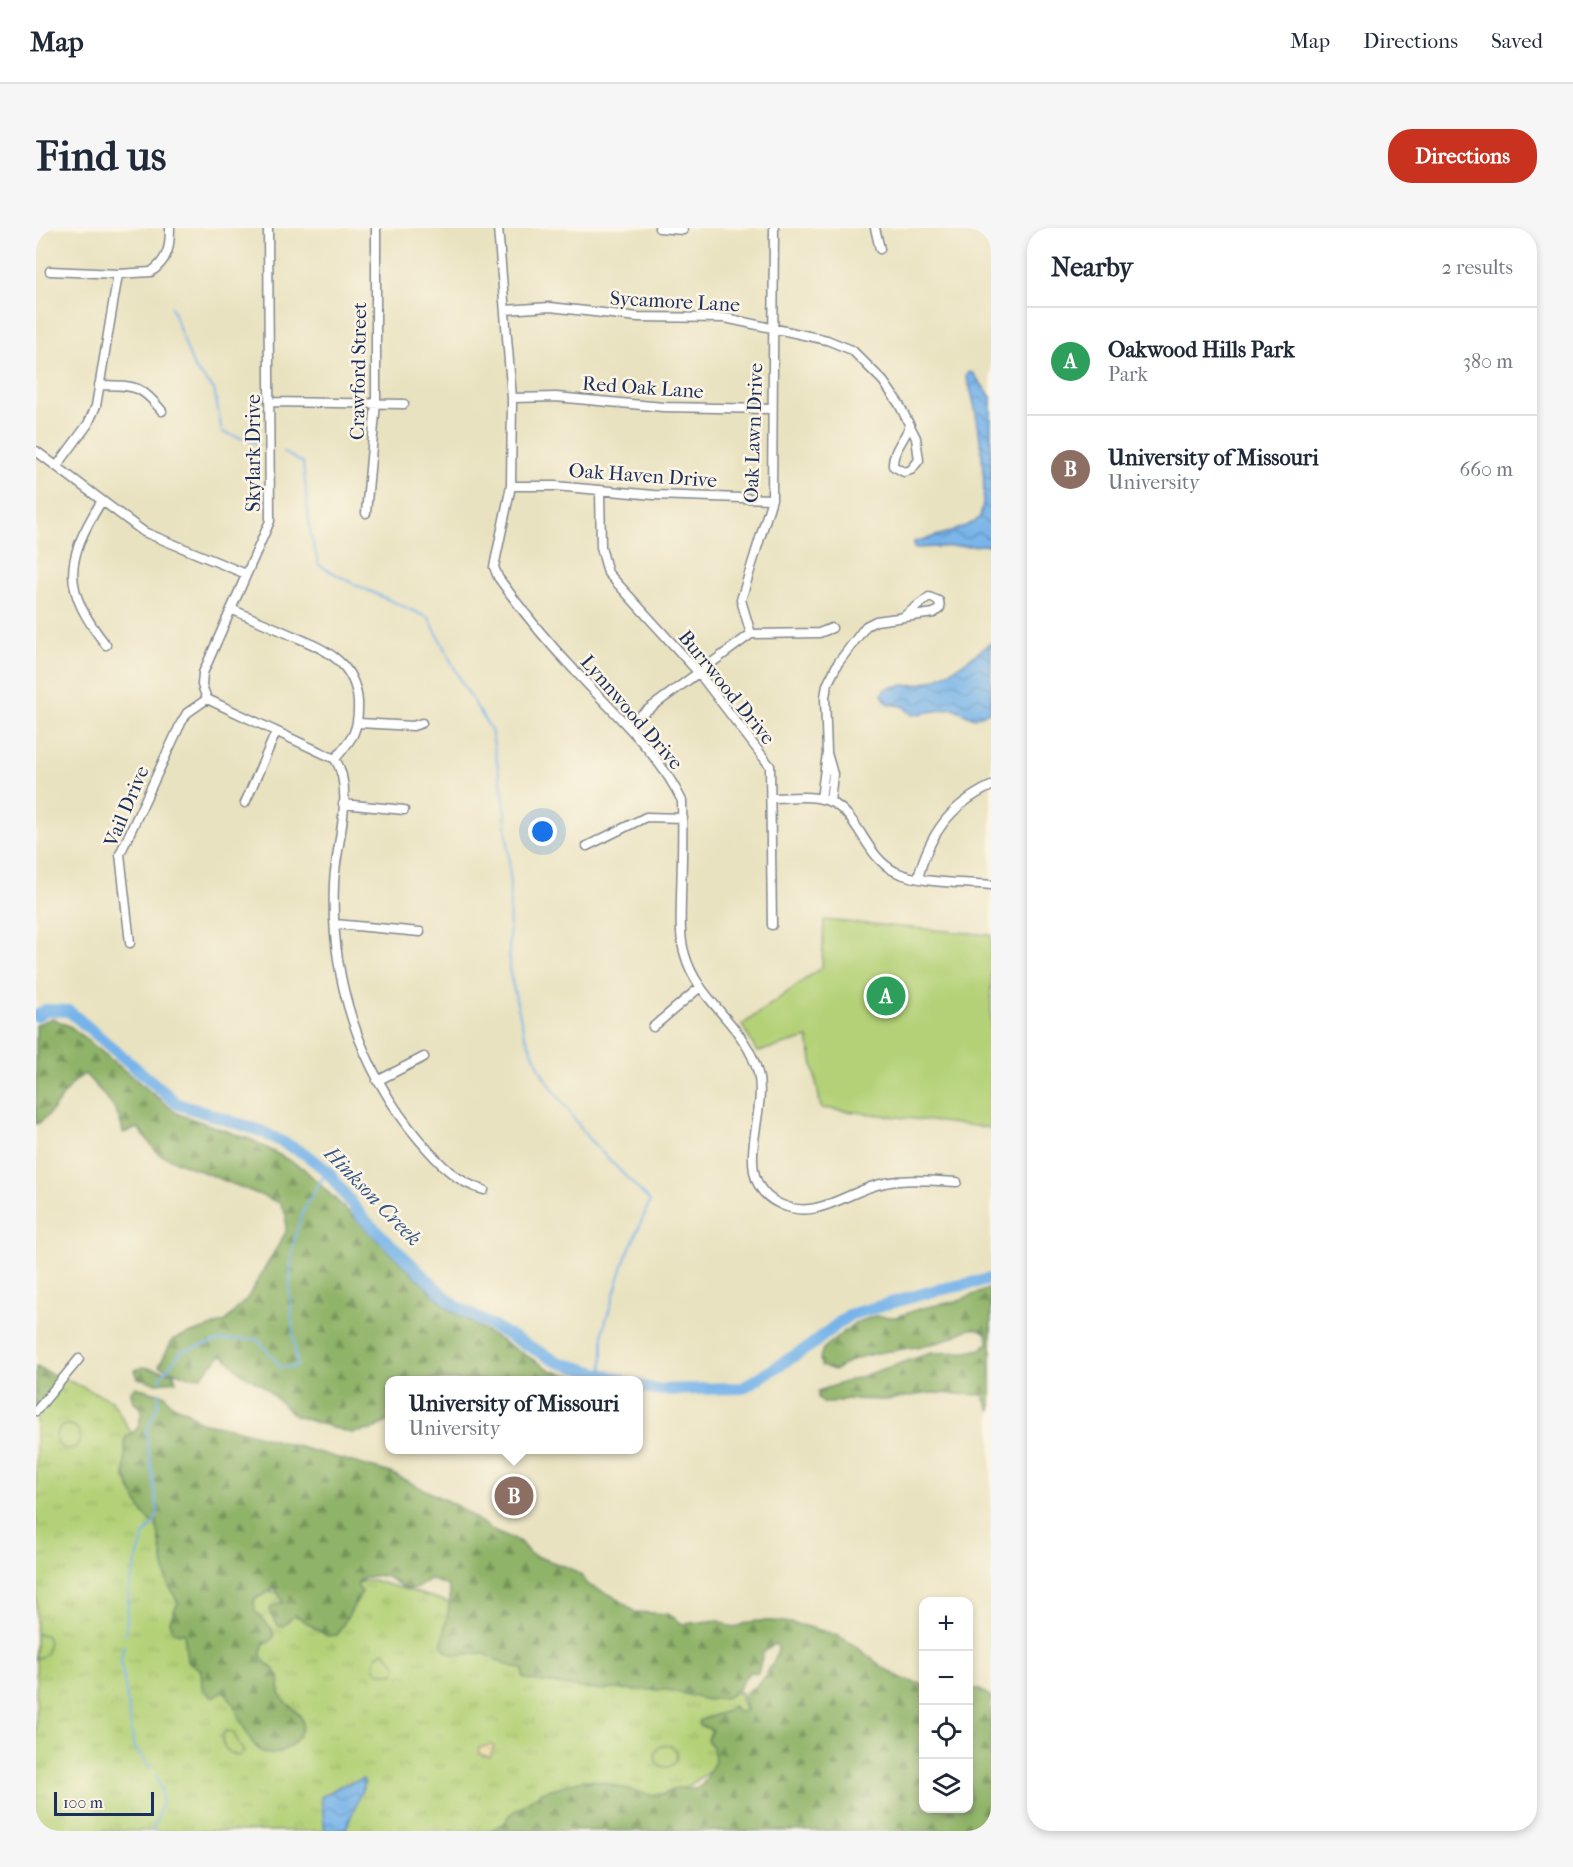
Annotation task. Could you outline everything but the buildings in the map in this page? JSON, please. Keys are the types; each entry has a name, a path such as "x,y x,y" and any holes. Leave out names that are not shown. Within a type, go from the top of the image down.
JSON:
{"street":[{"path":"50,271 118,274 151,272 161,265 170,244 170,228"},
{"name":"Skylark Drive","path":"207,699 202,685 203,673 270,521 268,228"},
{"name":"Crawford Street","path":"366,513 376,403 376,228"},
{"name":"Lynnwood Drive","path":"498,228 512,398 511,486 494,559 498,577 543,636 627,725 676,787 682,801 681,920 684,948 699,988 745,1039 758,1073 760,1102 753,1143 753,1174 771,1200 783,1206 812,1209 884,1183 957,1182"},
{"path":"659,228 683,230"},
{"name":"Oak Lawn Drive","path":"751,634 741,600 772,499 774,228"},
{"path":"875,228 880,249"},
{"path":"57,465 88,424 96,406 118,274"},
{"name":"Sycamore Lane","path":"505,310 550,307 638,317 724,318 817,338 852,350 883,381 910,425 916,438 919,460 911,470 904,472 893,466 893,459 910,425"},
{"path":"99,385 132,386 146,392 162,411"},
{"name":"Red Oak Lane","path":"512,398 556,397 663,407 772,409"},
{"path":"270,402 404,404"},
{"path":"36,451 57,465 101,502 144,532 246,574"},
{"name":"Oak Haven Drive","path":"511,486 555,486 654,495 772,499"},
{"name":"Burrwood Drive","path":"600,490 602,546 608,573 698,672 770,766 772,925"},
{"path":"101,502 79,543 73,582 77,604 106,645"},
{"path":"231,609 330,652 352,677 359,723 353,738 335,759"},
{"path":"826,800 833,774 827,753 825,697 827,685 838,663 866,626 876,621 903,617"},
{"path":"627,725 751,634 819,633 832,628"},
{"path":"207,699 335,759 342,770 345,788 334,884 335,924 338,968 349,1012 377,1081 403,1121 438,1162 468,1186 484,1190"},
{"name":"Vail Drive","path":"130,943 120,854 181,723 187,713 207,699"},
{"path":"359,723 413,726 422,723"},
{"path":"245,803 276,732"},
{"path":"918,878 924,852 946,817 974,794 991,786"},
{"path":"772,798 826,800 848,815 880,862 896,872 918,878 991,885"},
{"path":"343,804 404,810"},
{"path":"587,846 646,818 683,819"},
{"path":"335,924 420,932"},
{"path":"653,1027 699,988"},
{"path":"377,1081 424,1057"},
{"path":"36,1411 79,1359"}],"green space":[{"path":"824,920 991,935 991,1128 821,1108 808,1038 757,1052 742,1025 822,967"},
{"path":"52,1018 71,1027 178,1114 252,1140 303,1168 450,1310 552,1371 573,1376 385,1376 385,1423 371,1430 351,1433 295,1416 261,1384 242,1374 222,1354 201,1376 189,1377 159,1366 173,1339 225,1322 248,1297 286,1232 286,1215 280,1203 158,1154 138,1128 123,1133 114,1108 85,1074 72,1084 50,1113 36,1124 36,1025"},
{"path":"991,1288 991,1412 983,1395 930,1393 886,1400 846,1399 832,1403 823,1403 818,1398 818,1391 931,1353 967,1352 981,1349 988,1343 987,1336 983,1331 974,1329 924,1346 863,1356 835,1370 821,1366 820,1358 823,1349 855,1323 875,1316 896,1317 922,1308 957,1301"},
{"path":"36,1367 56,1376 57,1384 36,1409"},
{"path":"143,1367 174,1373 176,1381 157,1383 138,1378 135,1370"},
{"path":"62,1378 112,1400 220,1587 293,1594 372,1580 733,1684 737,1693 741,1693 745,1710 729,1758 684,1789 646,1810 540,1831 36,1831 36,1383"},
{"path":"135,1387 165,1395 171,1404 188,1412 200,1422 236,1429 391,1473 457,1506 497,1533 520,1542 530,1554 569,1568 583,1577 588,1585 615,1597 635,1612 668,1614 683,1624 718,1620 734,1627 757,1621 785,1622 843,1638 896,1675 919,1683 919,1813 973,1813 973,1688 980,1690 991,1697 991,1831 489,1831 505,1823 509,1815 542,1792 582,1780 593,1780 650,1795 664,1794 676,1788 696,1789 703,1784 715,1761 713,1748 707,1740 712,1730 699,1725 700,1720 727,1711 732,1706 740,1712 746,1710 743,1697 767,1672 778,1647 775,1644 763,1653 758,1673 749,1672 738,1689 728,1697 707,1700 670,1690 589,1689 530,1680 523,1678 523,1669 512,1667 489,1656 480,1653 455,1655 445,1650 443,1635 450,1595 448,1586 430,1579 414,1589 402,1587 387,1577 371,1577 359,1581 357,1585 362,1592 337,1635 327,1636 295,1615 283,1626 279,1626 270,1614 271,1607 283,1602 275,1588 254,1600 255,1611 272,1629 274,1637 264,1643 261,1655 279,1677 280,1693 299,1714 303,1725 296,1740 277,1753 267,1753 258,1749 251,1741 229,1697 223,1691 214,1697 210,1696 202,1687 201,1670 187,1661 184,1632 179,1634 173,1631 170,1621 178,1602 167,1583 156,1520 151,1522 143,1513 125,1478 125,1438 138,1428 142,1411 132,1399 131,1391"},
{"path":"68,1425 73,1426 79,1432 79,1442 73,1448 68,1449 63,1448 57,1442 56,1437 57,1432 63,1426"},
{"path":"36,1634 46,1635 49,1641 46,1654 39,1658 36,1658"},
{"path":"384,1651 397,1665 394,1674 378,1672 374,1667 376,1656"},
{"path":"225,1731 233,1732 243,1751 240,1756 225,1748 222,1740"},
{"path":"666,1745 674,1748 677,1756 674,1764 666,1767 658,1764 655,1756 658,1748"}],"sand":[{"path":"494,1746 490,1757 479,1754 479,1748"}],"water":[{"path":"968,372 973,373 991,397 991,548 988,545 914,548 914,542 958,529 979,518 984,489 983,470 978,427 966,376"},
{"path":"991,643 991,711 974,718 953,708 912,715 903,706 888,704 882,695 885,689 890,687 936,679"},
{"path":"363,1779 365,1783 345,1831 325,1831 321,1797 340,1786"}],"waterway":[{"path":"171,306 194,368 214,389 222,432 260,444"},
{"path":"283,452 303,463 310,532 319,565 354,584 429,618 462,683 491,730 504,799 510,875 509,969 524,1033 543,1075 588,1138 650,1201 624,1262 603,1330 603,1375"},
{"name":"Hinkson Creek","path":"36,1016 46,1010 69,1011 178,1104 261,1131 307,1155 327,1171 362,1217 454,1305 558,1362 608,1376"},
{"path":"161,1381 161,1376 182,1351 222,1340 257,1339 282,1368 297,1366 290,1290 292,1252 304,1209 327,1171"},
{"name":"Hinkson Creek","path":"643,1386 655,1390 743,1388 810,1346 849,1315 933,1291 991,1279"},
{"path":"126,1634 129,1588 144,1535 154,1523 158,1511 146,1433 158,1405 159,1392"},
{"path":"124,1644 121,1660 134,1747 151,1768"},
{"path":"152,1831 162,1802 161,1790 155,1774"}],"place":[{"name":"Oakwood Hills Park","path":"886,996"},
{"name":"University of Missouri","path":"514,1496"}]}
